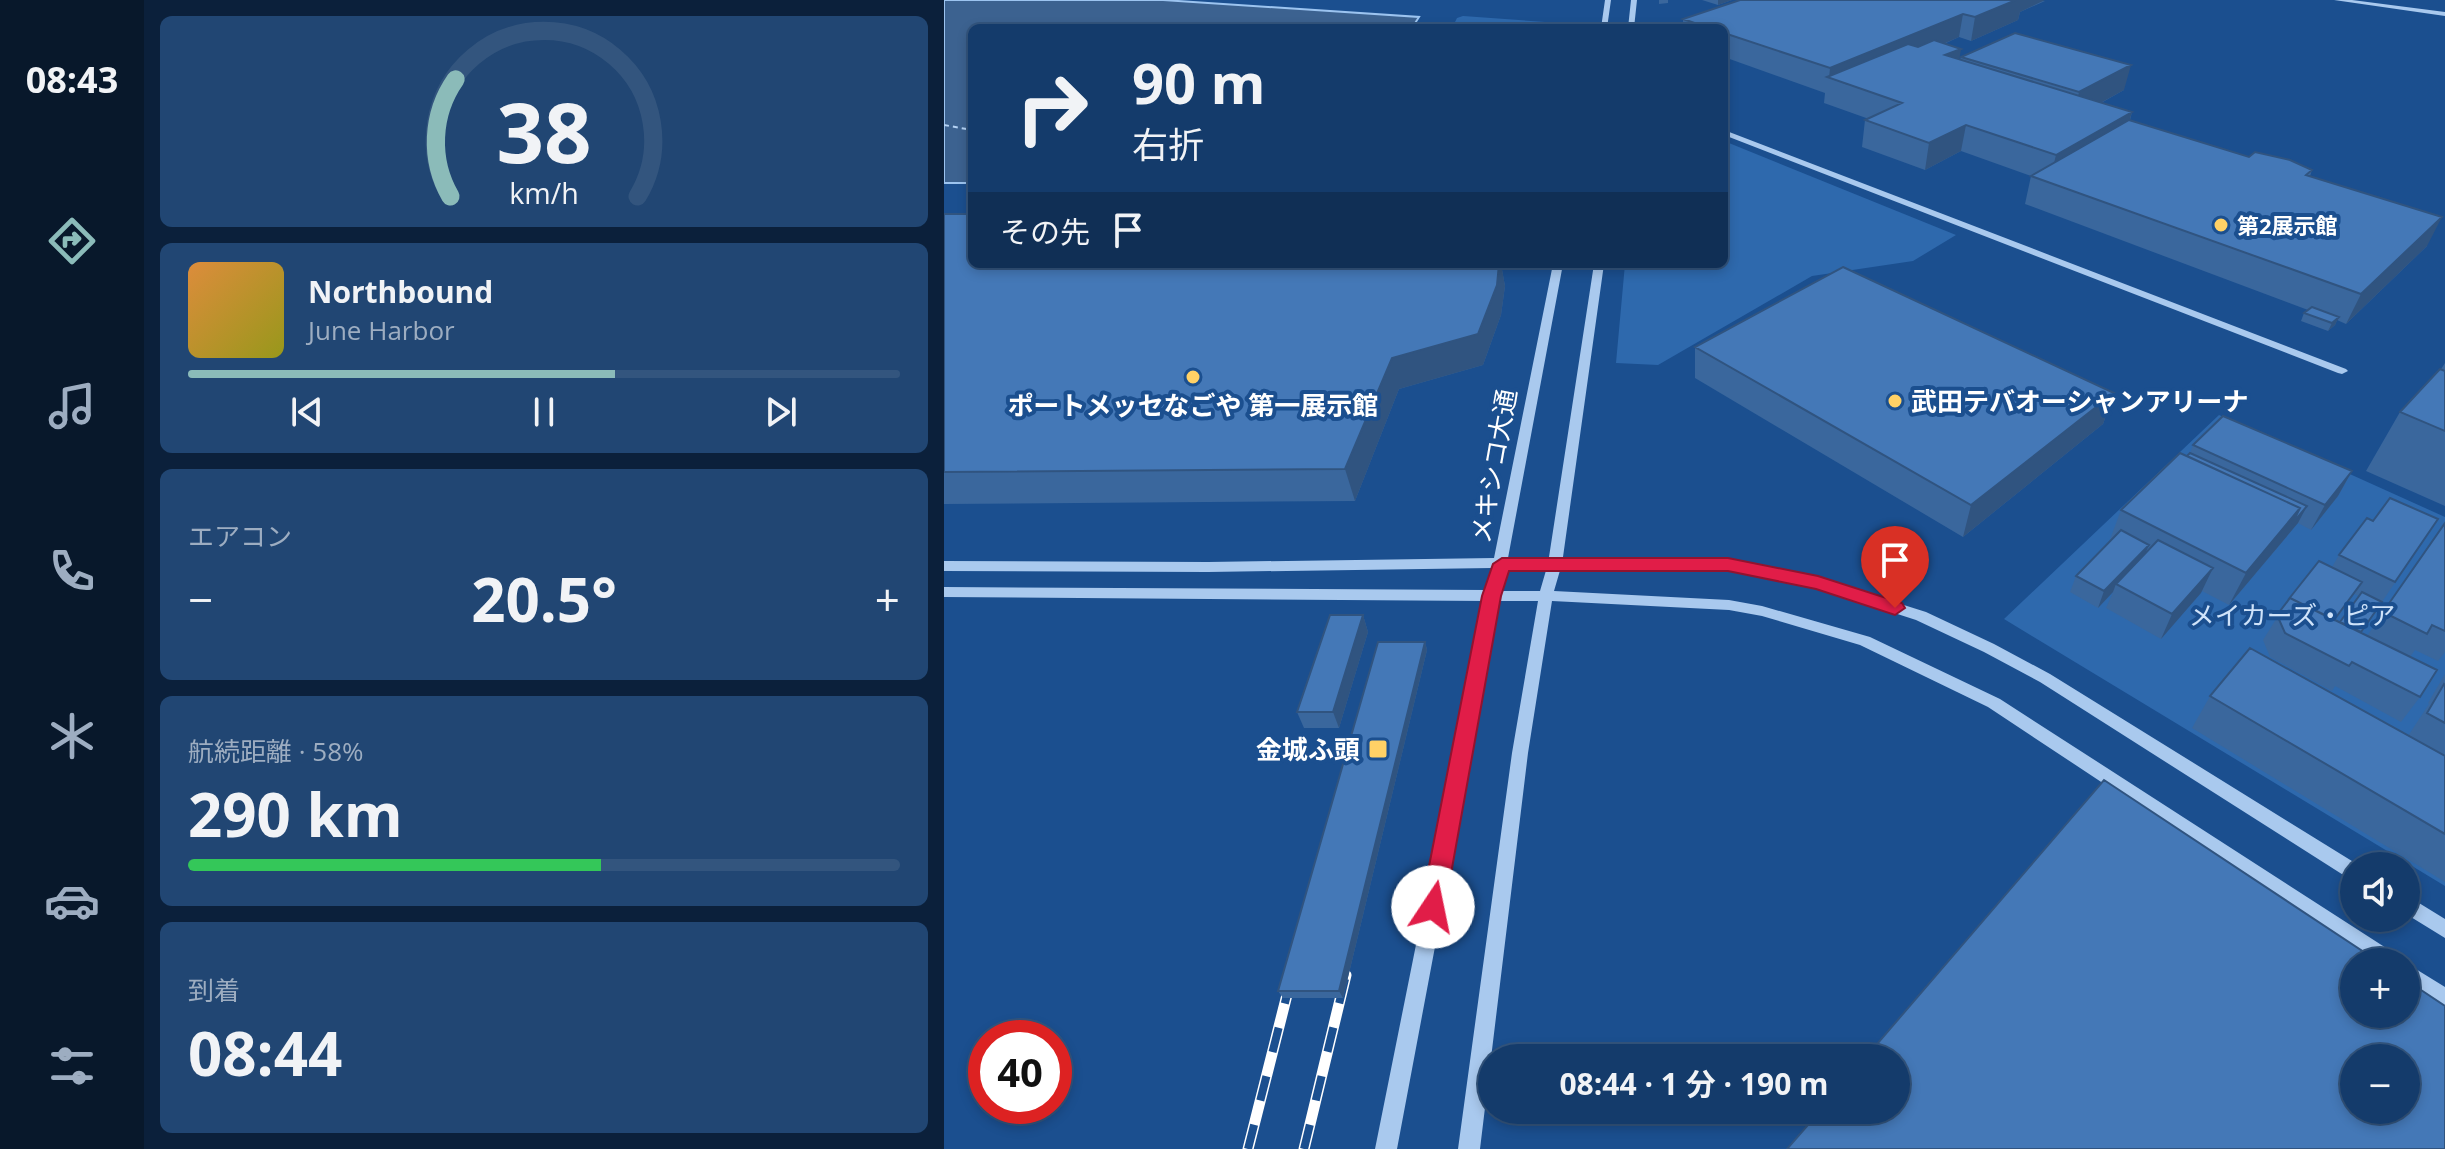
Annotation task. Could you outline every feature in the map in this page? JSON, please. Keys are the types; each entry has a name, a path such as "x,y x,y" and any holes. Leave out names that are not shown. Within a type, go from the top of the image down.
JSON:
{"street":[{"path":"1605,24 1608,0"},
{"path":"1631,24 1634,0"},
{"path":"2337,0 2445,14"},
{"path":"2394,0 2445,7"},
{"path":"1728,134 2342,371"},
{"name":"メキシコ大通","path":"1386,1149 1557,268"},
{"path":"1469,1149 1520,753 1546,596 1555,562 1598,268"},
{"path":"944,566 1555,562 1728,565 1818,583 1921,616 2045,678 2340,863"},
{"path":"944,592 1546,596 1729,605 1762,611 1865,641 1994,703 2369,948"},
{"path":"2420,913 2445,929"},
{"path":"2420,981 2445,998"}],"green space":[{"path":"1463,16 1545,22 1454,24 1457,18"},
{"path":"1728,143 1956,235 1913,261 1812,276 1658,365 1616,363 1625,268 1728,268"},
{"name":"メイカーズ・ピア","path":"2219,415 2445,517 2445,886 2420,871 2420,852 2389,852 2004,619"}],"shaded area":[{"path":"944,0 1163,0 1419,17 1415,24 968,24 968,183 944,183"}],"building":[{"path":"1740,0 2016,0 1975,17 1963,14 1830,68 1728,34 1728,24 1697,24 1683,19"},
{"path":"2015,33 2131,65 2079,92 1961,57"},
{"path":"1934,40 1961,49 1945,55 2132,112 2056,155 1966,125 1929,143 1865,120 1902,103 1827,77 1908,44 1918,47"},
{"name":"第2展示館","path":"2129,120 2249,157 2255,152 2290,160 2312,170 2306,175 2442,217 2361,294 2031,176"},
{"name":"ポートメッセなごや 第一展示館","path":"944,214 968,214 968,268 1499,268 1497,285 1478,334 1392,358 1345,469 944,472"},
{"name":"武田テバオーシャンアリーナ","path":"1843,267 2114,393 1971,505 1695,347"},
{"path":"2312,307 2339,317 2332,323 2304,313"},
{"path":"2440,369 2445,371 2445,431 2400,412"},
{"path":"2223,416 2352,471 2325,505 2193,445"},
{"path":"2180,453 2300,508 2246,573 2121,510"},
{"path":"2190,453 2307,506 2292,524 2300,508 2187,456"},
{"path":"2390,498 2438,519 2395,582 2339,555 2367,518 2373,521"},
{"path":"2445,523 2445,631 2432,625 2427,634 2383,612"},
{"path":"2121,530 2149,545 2104,591 2076,576"},
{"path":"2158,540 2213,568 2172,614 2116,584"},
{"path":"2319,561 2362,582 2334,620 2290,598 2288,600"},
{"path":"2362,592 2382,602 2361,632 2340,622"},
{"path":"2290,598 2437,670 2420,697 2352,662 2349,666 2285,633 2277,615"},
{"path":"1330,615 1363,615 1333,712 1297,712"},
{"path":"1378,642 1425,642 1339,991 1278,991"},
{"path":"2250,648 2445,756 2445,834 2210,696"},
{"path":"2445,685 2445,723 2427,713"},
{"path":"2104,780 2358,948 2340,948 2340,1028 2420,1028 2420,989 2445,1006 2445,1149 1787,1149 1809,1124 1910,1124 1910,1044 1877,1044"}],"ferry route":[{"path":"944,125 968,129"}],"railway":[{"path":"1304,1149 1346,975"},
{"path":"1248,1149 1291,979"}],"place":[{"name":"第2展示館","path":"2221,225"},
{"name":"ポートメッセなごや 第一展示館","path":"1193,377"},
{"name":"武田テバオーシャンアリーナ","path":"1895,401"},
{"name":"金城ふ頭","path":"1378,749"}],"route":[{"path":"1433,907 1492,596 1502,564 1728,565 1818,583 1895,608"}]}
